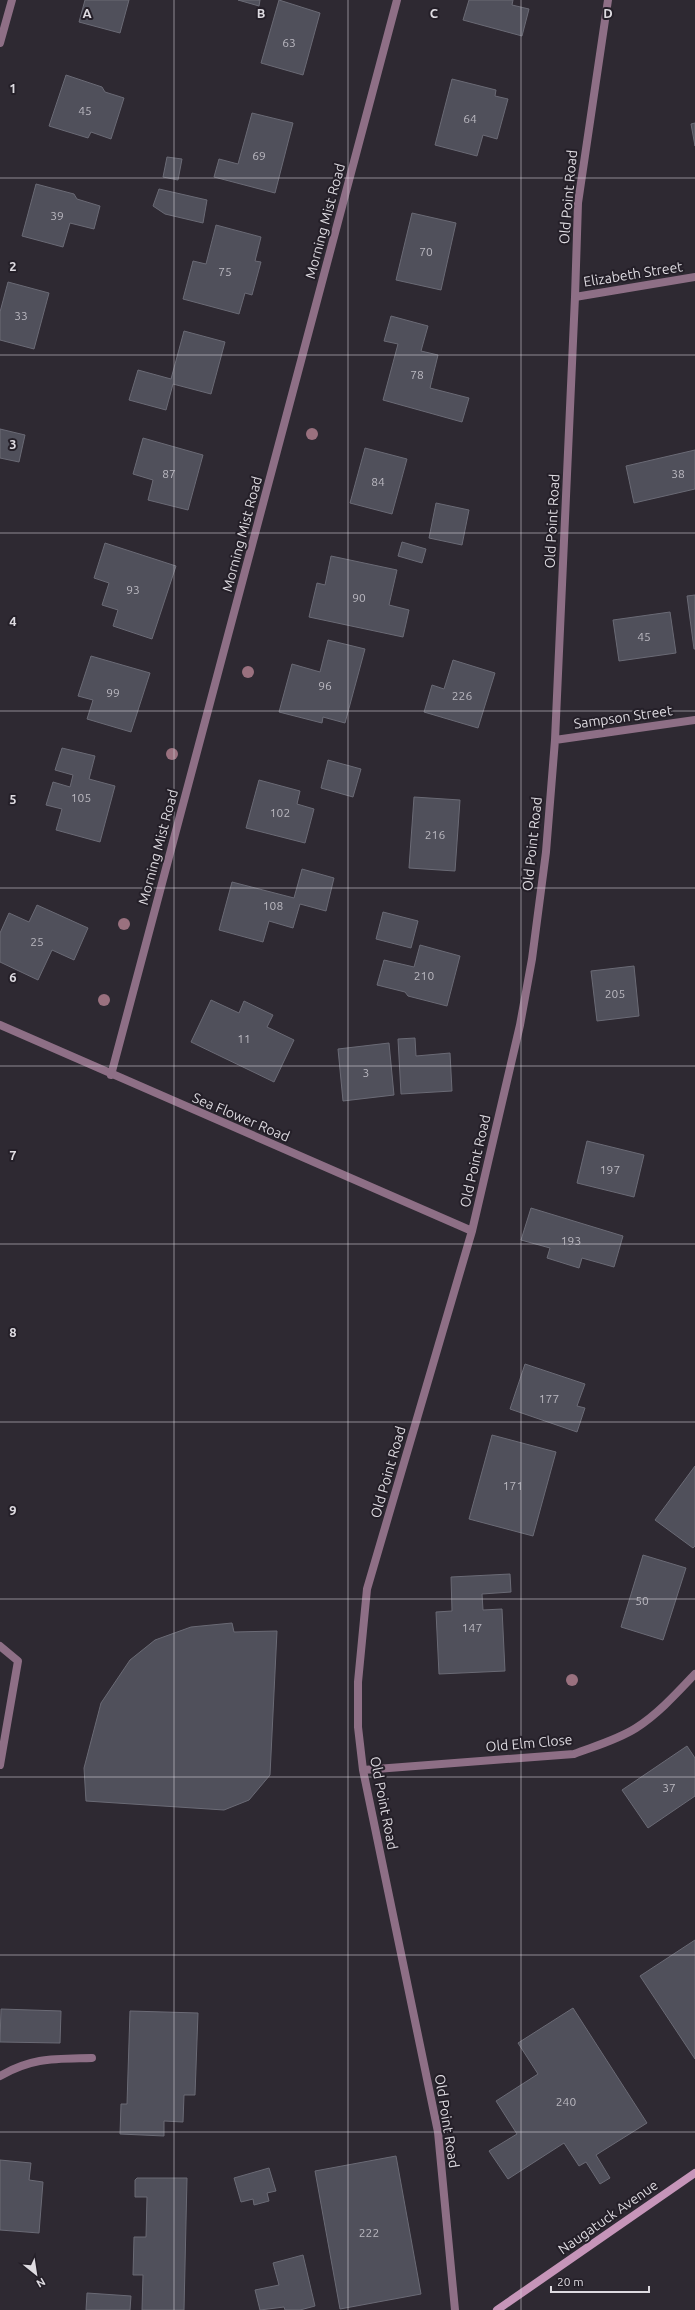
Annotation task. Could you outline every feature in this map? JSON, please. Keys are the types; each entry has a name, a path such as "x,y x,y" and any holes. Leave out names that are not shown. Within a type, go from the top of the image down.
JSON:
{"street":[{"path":"0,43 12,0"},
{"name":"Morning Mist Road","path":"112,1075 397,0"},
{"name":"Old Point Road","path":"455,2310 438,2132 363,1770 358,1726 358,1682 367,1589 472,1231 520,1025 532,959 546,852 555,740 576,297 578,203 608,0"},
{"name":"Elizabeth Street","path":"576,297 695,278"},
{"name":"Sampson Street","path":"555,740 695,720"},
{"name":"Sea Flower Road","path":"0,1025 472,1231"},
{"path":"0,1646 18,1661 0,1765"},
{"name":"Old Elm Close","path":"363,1770 574,1754 606,1743 636,1728 674,1696 695,1674"},
{"path":"0,2076 15,2068 39,2060 92,2058"},
{"name":"Naugatuck Avenue","path":"497,2310 695,2173"}],"building":[{"path":"85,0 129,0 120,33 79,22"},
{"path":"238,0 260,0 259,6"},
{"path":"279,0 320,13 303,75 261,63"},
{"path":"469,0 513,0 512,5 529,9 522,36 463,20"},
{"path":"66,75 102,87 105,92 124,98 111,139 91,132 88,138 49,126"},
{"path":"452,79 496,90 495,96 508,99 497,139 483,135 477,156 435,145"},
{"path":"252,113 293,123 275,193 214,177 219,159 238,164"},
{"path":"695,123 695,146 691,124"},
{"path":"167,157 182,159 178,180 163,177"},
{"path":"36,184 74,194 77,199 100,206 94,229 70,223 63,247 22,236"},
{"path":"159,189 207,200 203,223 165,214 153,206"},
{"path":"412,213 456,223 441,290 396,280"},
{"path":"216,225 261,237 255,261 261,262 252,295 245,293 239,314 183,299 193,261 206,264"},
{"path":"8,282 49,293 34,349 0,340 0,312"},
{"path":"391,316 428,326 421,351 438,355 430,388 469,398 462,422 383,400 398,344 384,341"},
{"path":"184,331 225,342 211,394 173,384 166,410 129,400 138,370 171,379"},
{"path":"0,429 25,435 19,462 0,458"},
{"path":"143,438 203,455 188,510 148,500 153,480 133,474"},
{"path":"365,448 407,459 392,514 350,503"},
{"path":"695,450 695,489 634,503 626,466"},
{"path":"436,503 469,510 462,545 429,538"},
{"path":"402,542 426,549 422,563 398,556"},
{"path":"105,543 176,566 152,639 113,626 118,610 102,605 109,583 94,578"},
{"path":"331,556 397,570 389,605 409,610 403,637 309,617 317,583 325,585"},
{"path":"695,595 695,649 694,649 687,596"},
{"path":"670,612 676,653 619,661 613,620"},
{"path":"328,640 365,649 345,723 323,717 322,723 279,712 292,664 320,672"},
{"path":"91,656 150,673 131,732 87,719 93,700 78,696"},
{"path":"453,660 495,673 478,728 424,712 432,685 444,689"},
{"path":"62,748 95,756 89,779 115,786 100,842 56,830 62,809 46,805 53,782 70,787 73,775 55,770"},
{"path":"328,760 361,769 353,797 321,788"},
{"path":"259,780 300,791 297,804 314,809 305,843 246,828"},
{"path":"414,797 460,800 455,871 409,868"},
{"path":"302,869 334,878 326,911 300,904 293,928 269,921 263,942 219,930 232,882 294,898"},
{"path":"37,905 88,928 74,960 52,950 38,980 0,962 0,933 9,913 29,922"},
{"path":"383,912 418,921 411,948 376,939"},
{"path":"420,945 460,956 447,1006 408,996 405,992 377,985 384,960 414,967"},
{"path":"634,966 639,1016 597,1021 591,971"},
{"path":"211,1000 239,1013 244,1001 273,1015 267,1027 294,1040 274,1082 191,1042"},
{"path":"415,1038 416,1056 450,1053 452,1091 401,1094 398,1039"},
{"path":"389,1043 394,1095 343,1101 338,1049"},
{"path":"587,1141 644,1155 634,1197 577,1183"},
{"path":"531,1208 623,1236 614,1267 582,1258 579,1268 547,1258 550,1248 521,1240"},
{"path":"525,1364 585,1384 577,1406 585,1408 577,1432 510,1409"},
{"path":"492,1435 556,1452 533,1536 469,1519"},
{"path":"695,1466 695,1546 693,1548 655,1520"},
{"path":"643,1555 686,1568 663,1640 621,1627"},
{"path":"510,1574 511,1592 482,1594 483,1610 502,1609 505,1671 439,1674 436,1612 452,1611 451,1577"},
{"path":"232,1623 234,1632 277,1631 270,1775 249,1800 224,1810 86,1801 84,1768 101,1703 130,1660 155,1640 191,1627"},
{"path":"687,1746 695,1758 695,1796 648,1828 622,1790"},
{"path":"695,1940 695,2059 640,1976"},
{"path":"573,2008 647,2123 596,2155 610,2178 600,2184 586,2162 579,2166 564,2143 508,2179 489,2151 517,2134 496,2101 538,2074 518,2043"},
{"path":"1,2009 61,2011 60,2043 0,2042"},
{"path":"130,2011 198,2013 195,2095 184,2095 183,2122 164,2121 164,2136 120,2134 121,2104 127,2104"},
{"path":"396,2156 421,2294 340,2309 315,2171"},
{"path":"0,2160 31,2163 29,2180 43,2182 39,2233 0,2230"},
{"path":"269,2168 276,2191 267,2193 269,2201 254,2205 253,2199 241,2202 234,2178"},
{"path":"137,2178 187,2178 184,2310 142,2310 143,2275 133,2275 134,2237 146,2237 147,2197 135,2197 135,2180"},
{"path":"303,2255 315,2306 300,2310 285,2310 284,2307 260,2310 255,2290 279,2285 273,2263"},
{"path":"87,2293 131,2296 130,2310 86,2310"}]}
